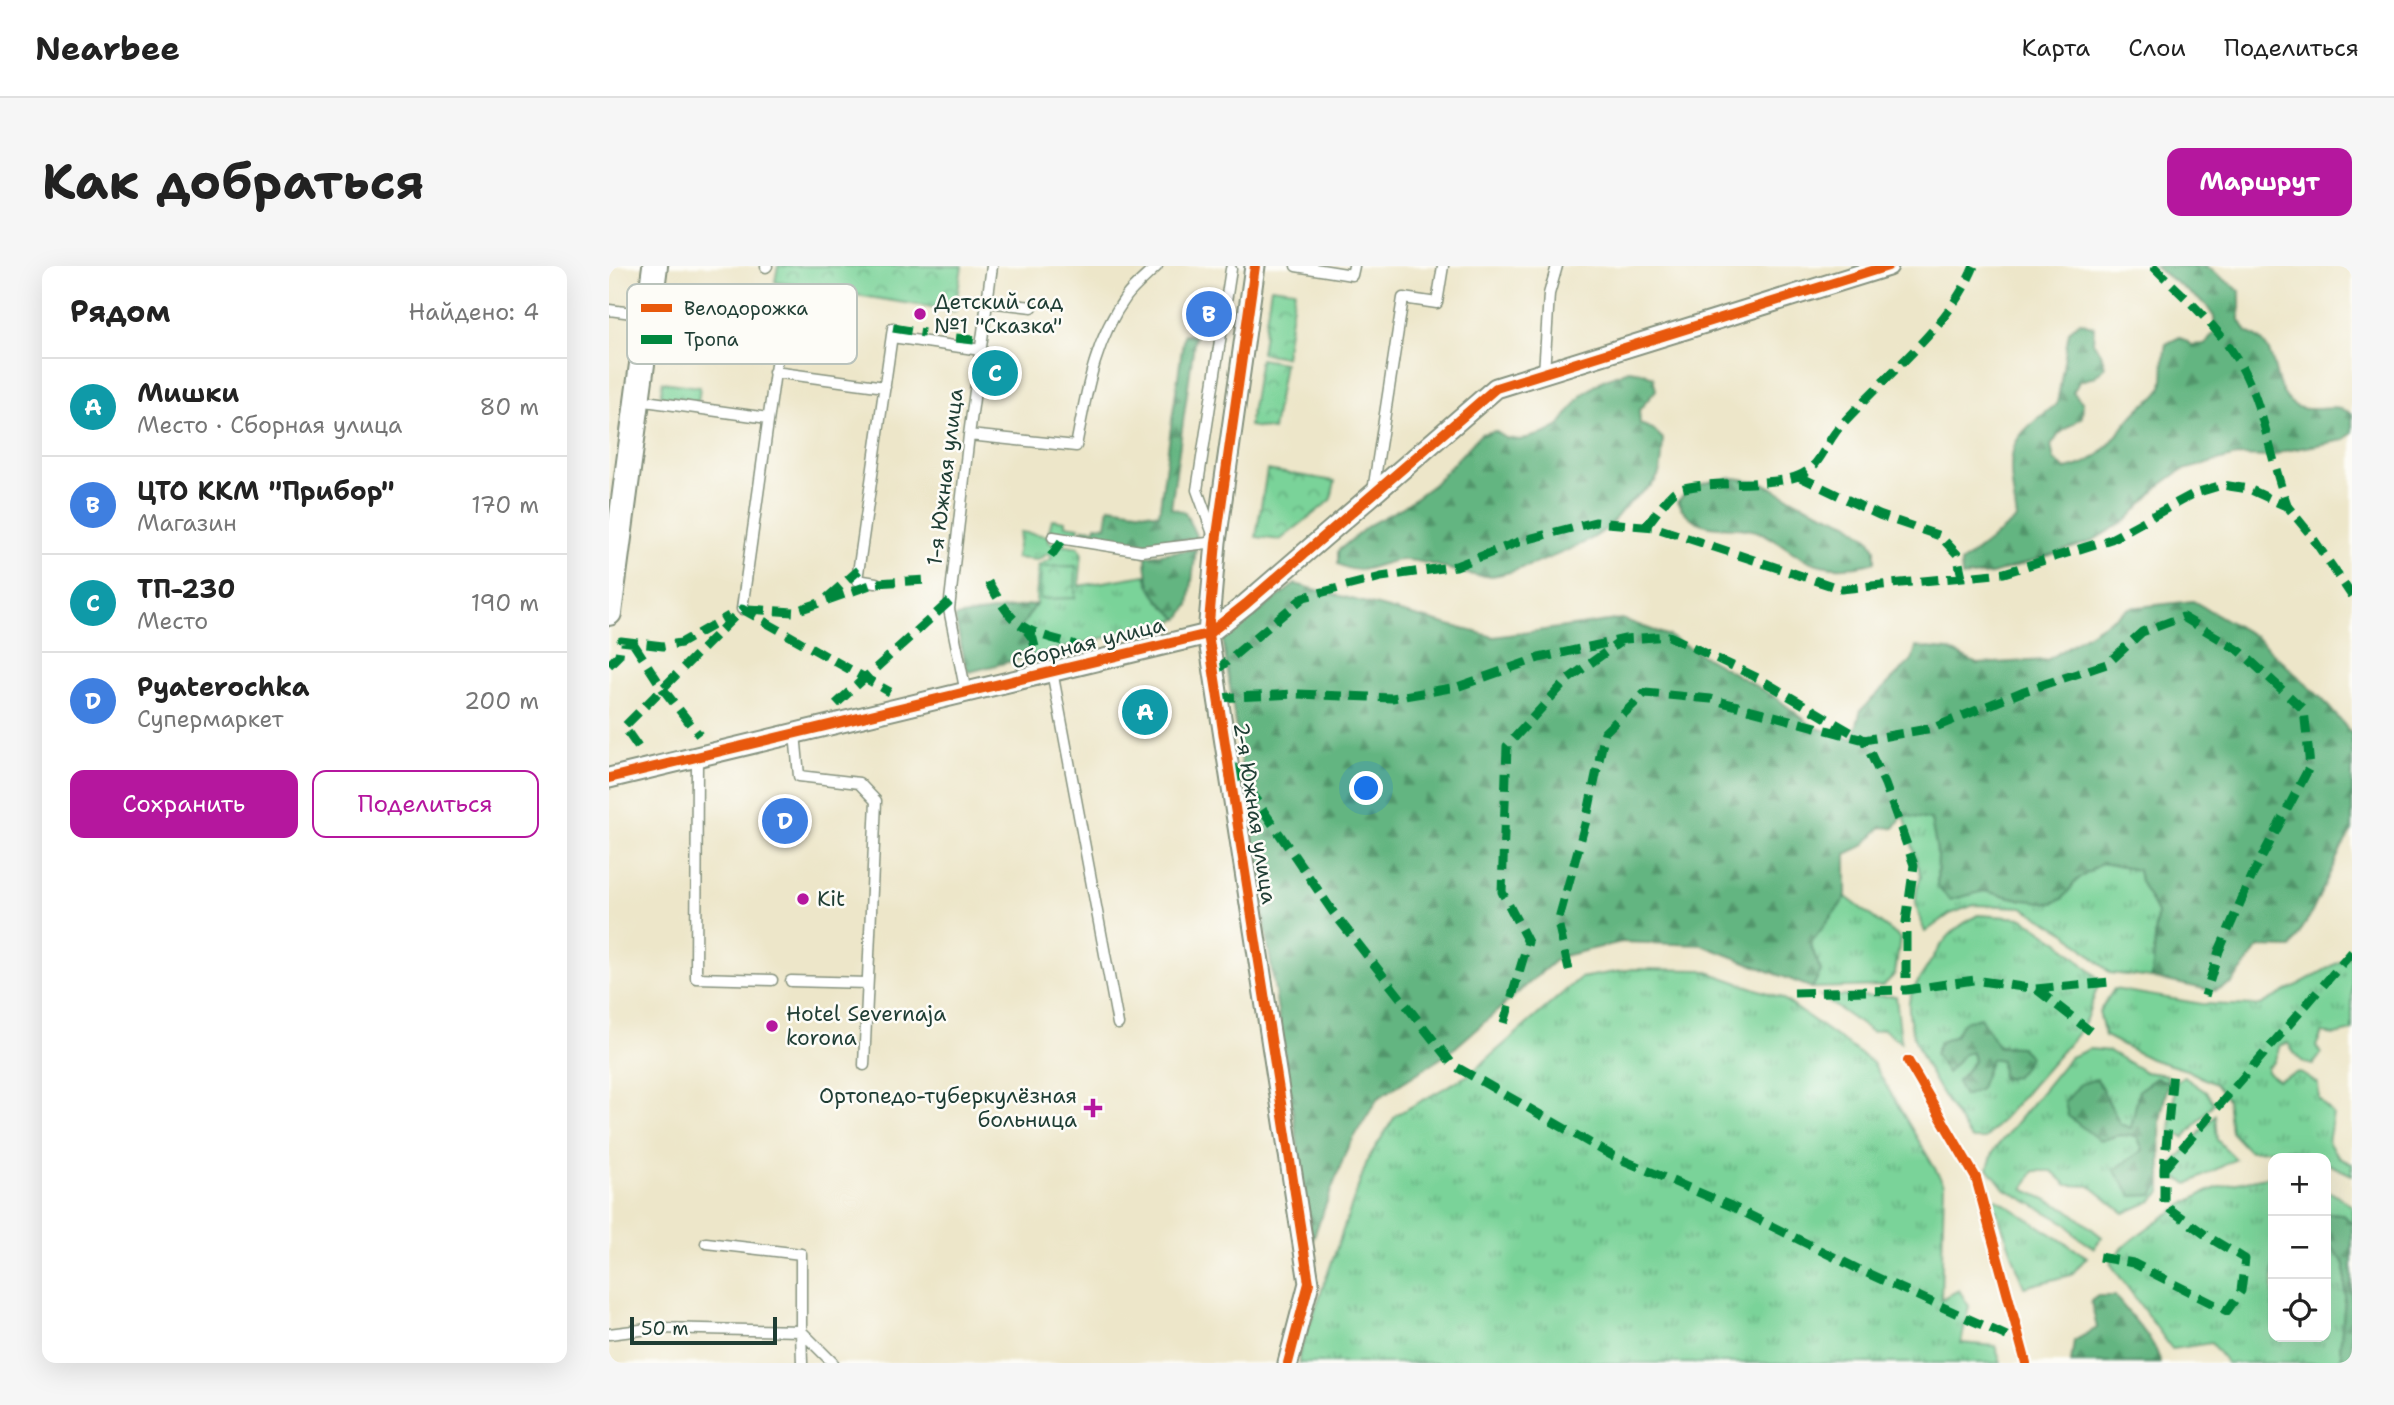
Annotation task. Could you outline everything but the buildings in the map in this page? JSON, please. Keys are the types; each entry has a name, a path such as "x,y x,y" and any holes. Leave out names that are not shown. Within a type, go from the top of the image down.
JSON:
{"street":[{"path":"653,284 655,266"},
{"name":"2-я Южная улица","path":"1255,266 1216,542 1207,634 1309,1283 1288,1363"},
{"path":"1544,373 1888,266"},
{"path":"609,613 617,497 638,400 643,364"},
{"name":"Сборная улица","path":"609,778 1207,634 1246,604 1496,388 1544,373"}],"lane":[{"name":"1-я Южная улица","path":"966,693 949,609 992,266"},
{"path":"969,435 1076,446 1092,368 1109,325 1127,296 1157,266"},
{"path":"1296,266 1352,275 1354,266"},
{"path":"1373,495 1403,298 1437,303 1443,266"},
{"path":"1544,373 1549,294 1557,266"},
{"path":"1053,537 1141,551 1216,542 1197,490 1231,269"},
{"path":"987,302 1032,307"},
{"path":"609,310 627,312"},
{"path":"876,583 857,580 892,333 981,351"},
{"path":"742,609 775,364"},
{"path":"774,372 885,387"},
{"path":"638,400 768,418"},
{"path":"1052,671 1118,1024"},
{"path":"795,733 799,776 859,783 876,801 864,1065"},
{"path":"697,757 696,978 772,981"},
{"path":"791,981 867,983"},
{"path":"706,1243 801,1254 802,1363"},
{"path":"609,1334 656,1328 801,1331 834,1363"}],"green space":[{"path":"778,266 962,266 955,311 857,295 857,284 775,282"},
{"path":"2154,266 2206,266 2240,291 2240,320 2247,332 2265,345 2279,384 2290,402 2304,409 2345,410 2352,414 2352,433 2344,440 2285,451 2271,457 2236,456 2180,471 2158,487 2127,520 2090,542 1992,574 1962,577 1961,563 2017,519 2011,473 2014,447 2026,429 2057,404 2069,331 2080,322 2094,327 2093,342 2101,353 2105,367 2094,377 2080,381 2073,392 2083,403 2082,417 2059,434 2051,446 2054,460 2066,469 2091,460 2101,453 2130,418 2158,394 2163,382 2166,344 2180,337 2192,345 2206,344 2215,331 2214,317 2206,305"},
{"path":"1271,287 1295,290 1285,357 1261,353"},
{"path":"1184,334 1195,336 1171,508 1185,512 1197,538 1144,545 1082,536 1083,528 1106,526 1109,507 1159,514"},
{"path":"1260,359 1284,363 1273,430 1249,426"},
{"path":"1629,370 1653,377 1656,390 1639,410 1640,424 1653,429 1663,439 1661,467 1653,483 1627,505 1602,532 1546,559 1498,575 1477,576 1404,560 1356,570 1338,564 1338,551 1369,525 1403,507 1434,484 1481,434 1495,431 1506,438 1520,440 1546,433 1558,427 1582,395 1603,380"},
{"path":"662,382 700,387 698,403 661,397"},
{"path":"1267,470 1335,481 1331,500 1280,540 1256,537"},
{"path":"1736,478 1763,483 1798,502 1848,523 1869,539 1875,549 1875,562 1841,567 1813,563 1764,534 1739,528 1716,527 1696,521 1686,514 1677,502 1689,491 1703,484"},
{"path":"1052,519 1079,527 1077,535 1049,531"},
{"path":"1020,532 1049,536 1049,542 1078,547 1082,552 1079,586 1146,575 1163,605 1179,619 1032,656 1021,627 1036,604 1038,566 1052,558 1049,553 1038,560 1016,558"},
{"path":"1196,549 1189,605 1179,619 1153,592 1146,556"},
{"path":"1076,566 1075,598 1040,599 1041,567"},
{"path":"1295,584 1494,637 1622,619 1669,636 1775,697 1814,727 1853,739 1861,710 1912,660 1916,647 1949,650 1977,664 2047,660 2129,608 2193,601 2256,637 2323,700 2352,734 2352,831 2291,948 2259,947 2231,984 2214,991 2152,978 2157,913 2140,881 2138,870 2102,863 2077,880 2062,899 2053,903 1984,891 1950,900 1937,886 1938,856 1931,820 1904,815 1894,828 1881,827 1863,846 1846,854 1846,897 1810,944 1821,971 1812,988 1702,945 1622,942 1559,957 1449,1053 1378,1098 1347,1149 1312,1241 1223,640"},
{"path":"1036,604 1021,627 1032,656 969,672 955,617"},
{"path":"1904,815 1931,820 1938,856 1937,886 1950,900 1984,891 2024,900 2062,899 2077,880 2102,863 2138,870 2140,881 2157,913 2152,978 2110,973 2066,933 2022,907 1974,905 1950,914 1925,932 1916,898 1921,877"},
{"path":"1846,897 1900,938 1895,974 1883,986 1812,988 1821,971 1810,944"},
{"path":"1978,915 2023,918 2059,942 2100,980 2079,1032 1985,1139 1971,1139 1951,1108 1921,1055 1910,1019 1909,1002 1917,983 1944,941","holes":["1955,1036 1998,1046 2020,1047 2001,1060 1991,1059 1979,1090 1957,1082 1974,1061 1972,1052 1964,1054 1940,1042"]},
{"path":"2352,955 2352,1031 2335,1035 2322,1033 2316,1046 2321,1054 2313,1065 2301,1060 2288,1043 2280,1045 2274,1062 2267,1067 2267,1072 2278,1080 2299,1072 2318,1084 2319,1099 2333,1114 2328,1142 2339,1158 2352,1164 2352,1175 2331,1165 2331,1153 2301,1153 2290,1149 2249,1151 2231,1132 2227,1099 2215,1084 2187,1070 2150,1059 2105,1036 2099,1012 2114,989 2202,1004 2259,1006"},
{"path":"1633,969 1702,970 1782,998 1873,1063 1944,1184 1941,1299 1959,1290 1969,1306 1961,1343 1995,1346 2001,1363 1299,1363 1299,1355 1368,1159 1396,1115 1470,1074 1580,978"},
{"path":"1820,996 1896,996 1901,1042 1883,1029 1872,1032"},
{"path":"1980,1017 1998,1046 2020,1047 2029,1056 2020,1072 2008,1079 2002,1079 2001,1061 1991,1059 1979,1090 1964,1096 1957,1082 1974,1061 1972,1052 1964,1054 1947,1073 1935,1054 1940,1042 1955,1036 1963,1022"},
{"path":"2090,1049 2109,1051 2145,1072 2167,1075 2168,1082 2156,1078 2139,1090 2132,1129 2120,1125 2097,1079 2120,1135 2137,1136 2143,1150 2153,1195 2161,1182 2161,1192 2152,1201 2124,1213 2090,1186 2067,1185 2052,1171 2034,1171 2023,1189 2067,1209 2102,1237 2094,1248 2075,1235 2067,1224 2004,1188 1988,1168 1994,1150 2070,1057"},
{"path":"2184,1077 2206,1092 2214,1103 2184,1138 2170,1130 2176,1082"},
{"path":"2156,1078 2168,1082 2160,1121 2161,1182 2153,1195 2132,1196 2114,1170 2143,1150 2137,1136 2120,1135 2100,1141 2068,1116 2065,1102 2080,1084 2097,1079 2120,1124 2131,1128 2139,1090"},
{"path":"2215,1115 2217,1140 2236,1159 2188,1184 2170,1175 2175,1161"},
{"path":"2268,1177 2268,1342 2331,1342 2331,1246 2345,1264 2340,1349 2344,1363 2227,1363 2211,1343 2172,1349 2110,1263 2129,1243 2160,1219 2209,1191"},
{"path":"2331,1192 2352,1206 2352,1223 2341,1214 2331,1213"},
{"path":"1997,1199 2087,1257 2071,1275 2024,1287 1993,1200"},
{"path":"2331,1213 2341,1214 2352,1223 2352,1363 2344,1363 2340,1349 2345,1264 2331,1246"},
{"path":"2098,1296 2115,1296 2148,1338 2160,1363 2071,1363 2074,1341 2097,1328 2091,1301"}],"marked path":[{"path":"1646,526 1669,497 1681,489 1785,480 1805,473 1820,458 1841,426 1939,323 1974,266"},
{"path":"2153,266 2209,322 2237,359 2254,394 2288,507"},
{"path":"893,328 924,333"},
{"path":"956,338 982,341"},
{"path":"1798,476 1879,515 1940,536 1957,554 1962,577"},
{"path":"1213,673 1304,597 1381,577 1456,566 1521,541 1595,522 1654,527 1841,589 2004,573 2111,539 2195,493 2222,485 2249,489 2288,507 2352,596"},
{"path":"1051,556 1063,539"},
{"path":"827,598 859,570"},
{"path":"748,609 793,612 876,583 926,580"},
{"path":"988,582 1006,610 1021,625 1041,635 1073,644 1079,649"},
{"path":"836,704 950,601"},
{"path":"638,747 624,727 742,609 890,692"},
{"path":"609,665 619,655 621,641 663,646 681,643 729,616"},
{"path":"1217,698 1295,694 1392,698 1457,687 1539,658 1625,639 1669,636 1758,678 1864,740 1933,728 2024,691 2107,664 2142,632 2183,617 2240,651 2304,710 2310,766 2252,876 2219,951 2205,996"},
{"path":"1027,631 1033,639 1038,659"},
{"path":"1504,1023 1528,942 1502,892 1507,746 1567,680 1620,642"},
{"path":"633,643 663,689 699,735"},
{"path":"1569,970 1558,922 1587,817 1605,732 1645,693 1711,699 1864,740 1885,784 1914,865 1906,922 1906,990"},
{"path":"1232,765 1333,912 1453,1065 1611,1155 1731,1206 1858,1269 2020,1342"},
{"path":"2164,1169 2352,952"},
{"path":"1794,993 1906,990 1974,980 2036,989 2110,982"},
{"path":"2036,989 2090,1031"},
{"path":"2099,1257 2133,1263 2227,1311 2241,1291 2245,1259 2164,1205 2164,1169 2173,1071"}],"cycle path":[{"path":"1255,266 1216,542 1208,634 1309,1283 1288,1363"},
{"path":"609,778 1208,634 1496,388 1888,266"},
{"path":"1908,1061 1976,1178 2026,1363"}],"place":[{"name":"Детский сад №1 \"Сказка\"","path":"920,314"},
{"name":"ЦТО ККМ \"Прибор\"","path":"1209,314"},
{"name":"ТП-230","path":"995,373"},
{"name":"Мишки","path":"1145,712"},
{"name":"Pyaterochka","path":"785,821"},
{"name":"Kit","path":"803,899"},
{"name":"Hotel Severnaja korona","path":"772,1026"},
{"name":"Ортопедо-туберкулёзная больница","path":"1093,1108"}]}
